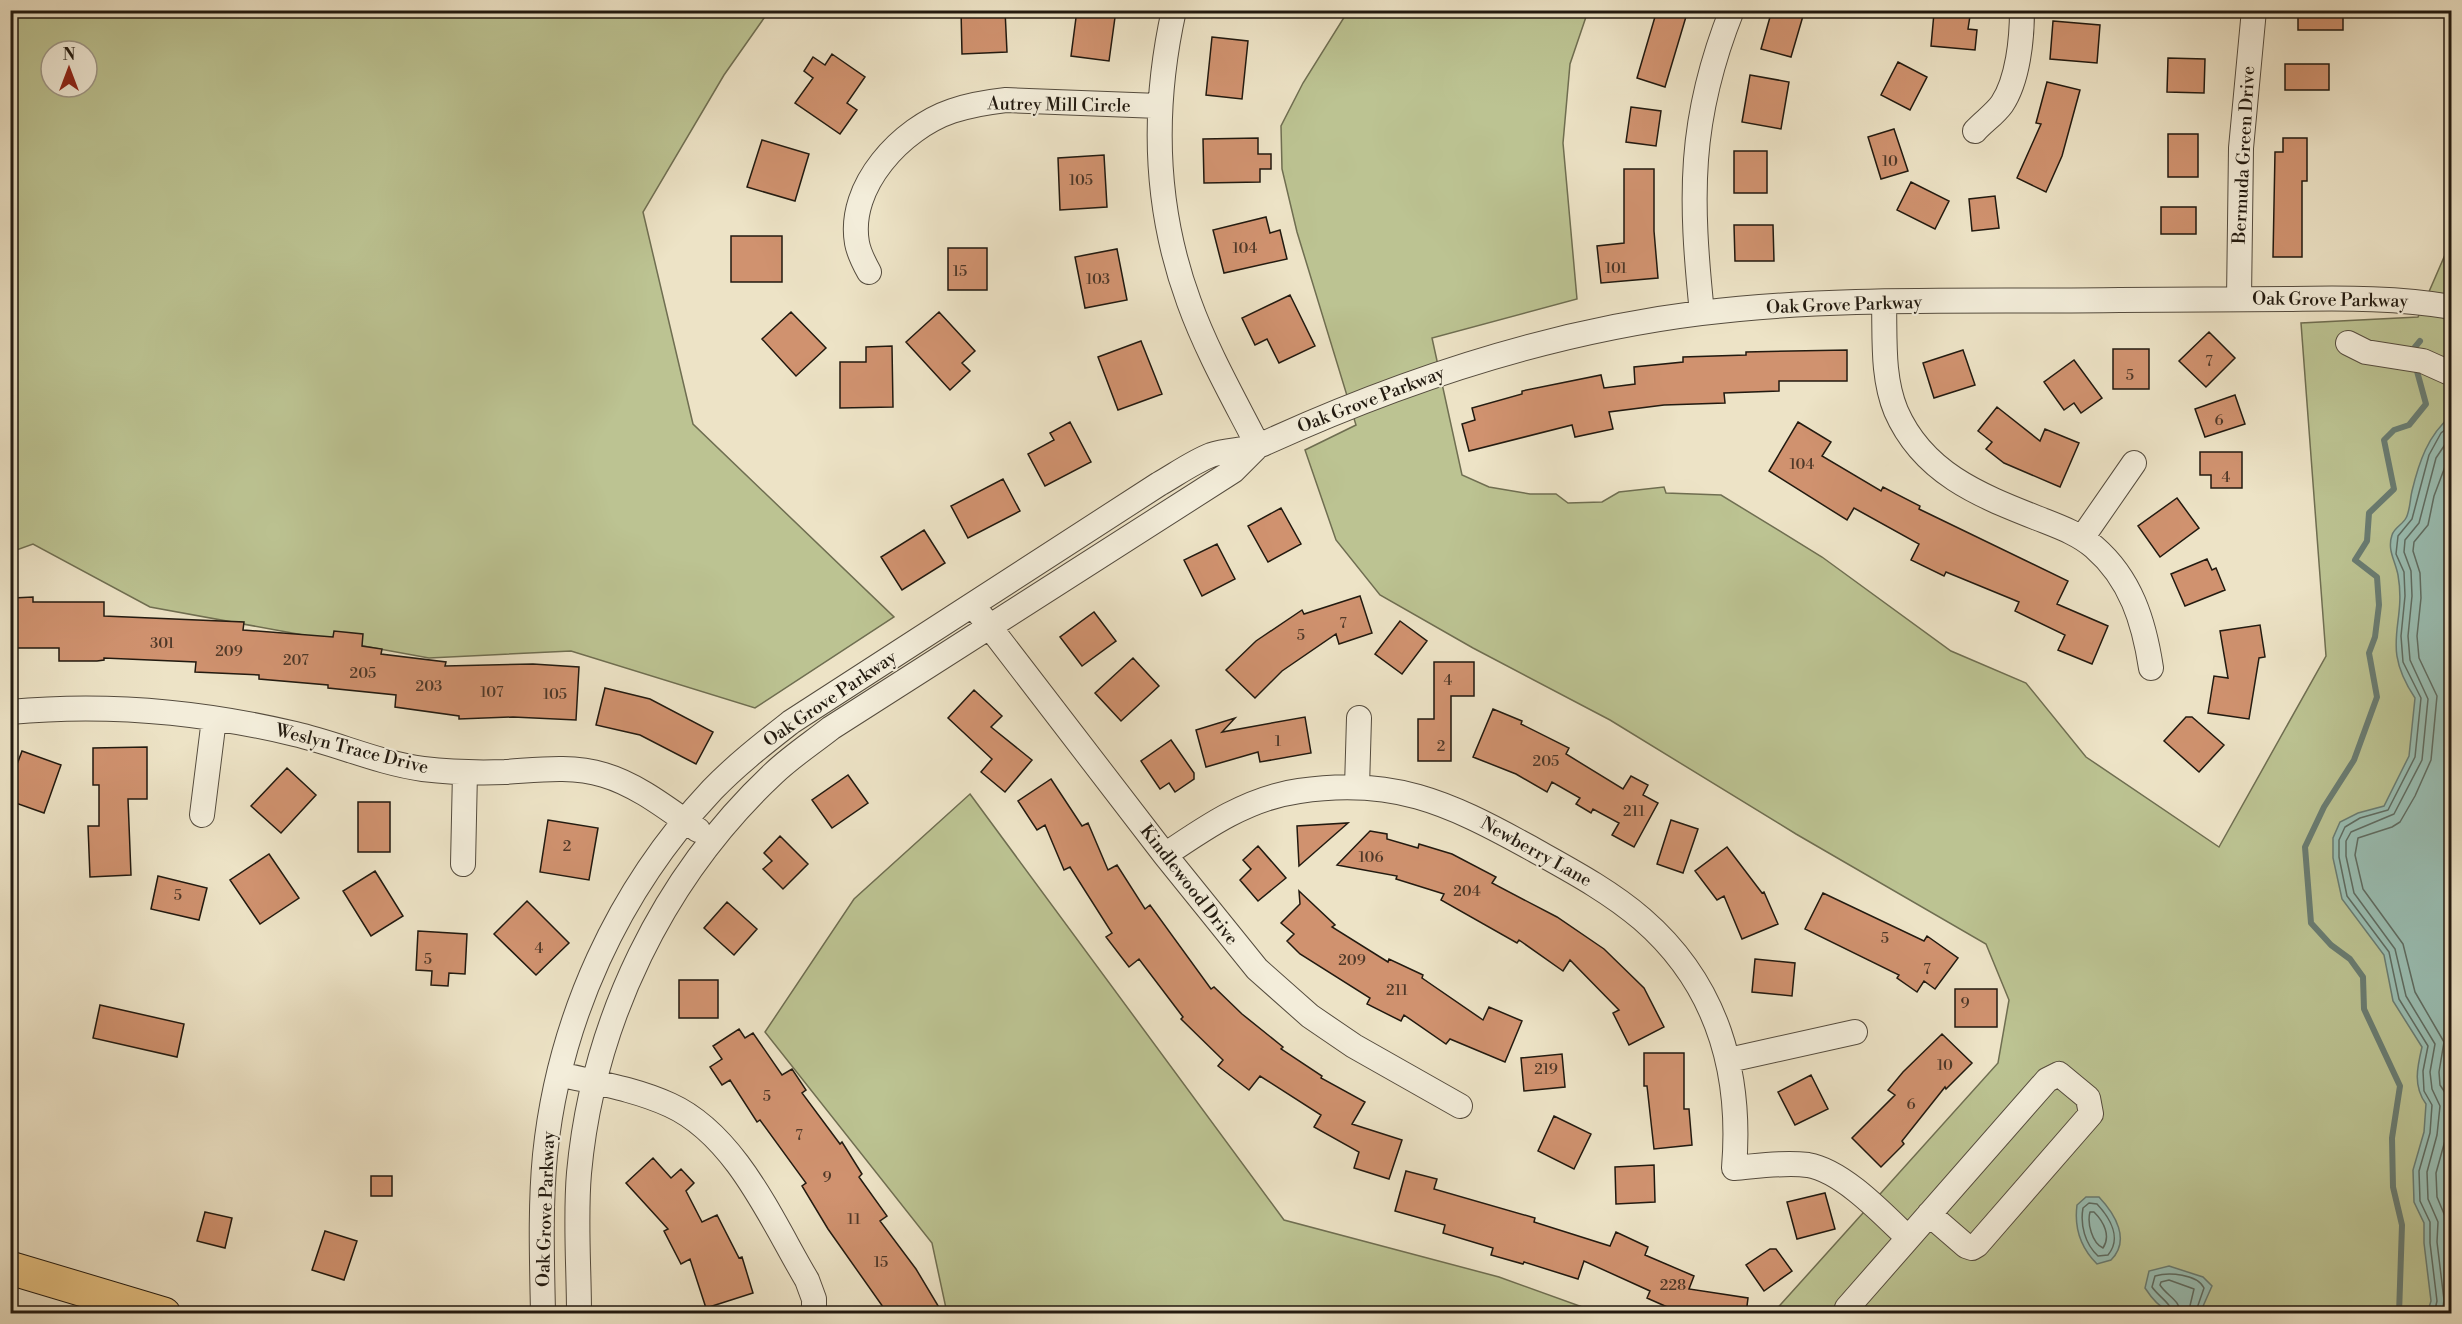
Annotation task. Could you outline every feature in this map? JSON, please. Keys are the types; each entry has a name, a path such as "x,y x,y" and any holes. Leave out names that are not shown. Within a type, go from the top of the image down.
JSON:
{"highway":[{"path":"10,1268 164,1314"}],"street":[{"path":"1174,10 1165,49 1159,106 1160,178 1177,266 1204,338 1258,446"},
{"path":"1701,313 1694,214 1696,139 1709,74 1732,10"},
{"path":"1975,131 2002,104 2011,83 2018,53 2022,10"},
{"name":"Bermuda Green Drive","path":"2239,299 2241,148 2254,10"},
{"name":"Autrey Mill Circle","path":"869,273 860,254 856,229 856,214 865,189 891,152 910,135 938,117 981,103 1006,100 1159,106"},
{"name":"Oak Grove Parkway","path":"543,1314 544,1166 559,1074 596,965 624,906 685,821 743,761 790,722 1169,478 1211,456 1258,446 1303,424 1476,360 1610,328 1701,313 1783,306 1884,303 2239,299 2396,299 2451,307"},
{"path":"1884,303 1889,389 1904,427 1927,459 1974,492 2082,538 2110,565 2132,597 2145,632 2151,668"},
{"path":"2348,343 2366,352 2414,360 2451,374"},
{"name":"Oak Grove Parkway","path":"579,1314 579,1174 586,1125 611,1023 628,975 678,887 712,840 775,772 831,728 1233,471 1258,446"},
{"path":"2082,538 2134,463"},
{"name":"Kindlewood Drive","path":"973,603 988,626 1165,855 1257,969 1310,1016 1354,1046 1460,1106"},
{"name":"Weslyn Trace Drive","path":"10,712 130,710 214,719 294,734 400,765 465,772 567,769 604,775 626,784 712,840"},
{"path":"1357,787 1359,718"},
{"path":"202,815 214,719"},
{"path":"464,864 465,772"},
{"name":"Newberry Lane","path":"1165,855 1234,811 1267,798 1296,791 1357,787 1413,794 1467,813 1587,879 1613,897 1642,919 1688,970 1721,1032 1730,1060 1737,1132 1734,1168 1778,1164 1809,1165 1820,1169 1868,1201 1908,1238"},
{"path":"1730,1060 1855,1032"},
{"path":"559,1074 642,1093 673,1106 719,1140 738,1164 807,1280 814,1299 814,1314"},
{"path":"1845,1314 1908,1238 1929,1214 2053,1075 2060,1074 2088,1098 2091,1114 1977,1245 1972,1248 1966,1246 1929,1214"}],"green space":[{"path":"11,11 769,11 724,75 643,212 693,424 894,617 755,708 571,651 429,658 150,607 33,544 11,552"},
{"path":"1348,11 1588,11 1570,64 1563,143 1577,299 1432,338 1462,475 1489,487 1530,494 1556,494 1568,503 1602,502 1619,492 1664,487 1666,493 1721,495 1822,557 1951,651 2026,683 2086,757 2219,847 2326,656 2301,323 2418,317 2451,241 2451,1313 1773,1313 1998,1063 2009,1000 1986,944 1796,834 1610,720 1473,648 1380,595 1336,540 1305,450 1356,425 1297,232 1282,169 1281,126 1303,83"},
{"path":"970,794 1284,1220 1499,1277 1599,1313 947,1313 932,1243 765,1032 854,899"}],"water":[{"path":"2451,416 2452,1313 2427,1314 2431,1301 2424,1223 2414,1202 2413,1170 2424,1132 2426,1104 2419,1090 2417,1077 2422,1047 2393,1001 2384,955 2342,899 2333,858 2333,838 2340,822 2358,813 2384,806 2409,756 2415,698 2398,663 2396,635 2400,593 2391,540 2393,533 2407,515 2421,460 2430,440"},
{"path":"2086,1197 2099,1197 2115,1219 2120,1236 2117,1252 2111,1260 2097,1264 2082,1244 2076,1222 2077,1205"},
{"path":"2169,1266 2203,1277 2212,1286 2200,1313 2168,1311 2151,1297 2145,1288 2149,1271"}],"building":[{"path":"961,10 1005,10 1007,52 962,54"},
{"path":"1077,10 1116,10 1109,61 1071,56"},
{"path":"1657,10 1688,10 1665,87 1637,78"},
{"path":"1772,10 1785,10 1803,16 1791,57 1761,49"},
{"path":"2298,10 2343,10 2343,30 2298,30"},
{"path":"1934,13 1970,16 1968,29 1977,30 1975,50 1931,46"},
{"path":"2053,21 2100,25 2097,63 2050,59"},
{"path":"1212,37 1248,41 1242,99 1206,95"},
{"path":"832,54 865,77 847,103 857,110 840,134 795,103 813,78 804,71 813,57 825,65"},
{"path":"2168,58 2205,59 2204,93 2167,92"},
{"path":"1898,62 1927,77 1910,110 1881,95"},
{"path":"2285,64 2329,64 2329,90 2285,90"},
{"path":"1750,75 1789,82 1781,129 1742,122"},
{"path":"2047,82 2080,90 2062,156 2046,192 2017,178 2041,124 2036,123"},
{"path":"1631,107 1661,111 1656,146 1626,142"},
{"path":"1894,129 1908,171 1881,179 1868,137"},
{"path":"2168,134 2198,134 2198,177 2168,177"},
{"path":"1258,138 1258,154 1271,154 1271,169 1260,169 1260,182 1204,183 1203,139"},
{"path":"2283,138 2307,138 2307,181 2302,181 2302,257 2273,257 2275,152 2283,152"},
{"path":"762,140 809,154 795,201 747,187"},
{"path":"1734,151 1767,151 1767,193 1734,193"},
{"path":"1104,155 1107,207 1060,210 1058,158"},
{"path":"1624,169 1654,169 1654,231 1658,278 1601,283 1597,246 1624,243"},
{"path":"1911,182 1949,201 1935,229 1897,210"},
{"path":"1995,196 1999,228 1972,231 1969,199"},
{"path":"2161,207 2196,207 2196,234 2161,234"},
{"path":"1266,217 1270,233 1280,230 1287,259 1224,273 1213,230"},
{"path":"1734,225 1773,225 1774,261 1735,261"},
{"path":"731,236 782,236 782,282 731,282"},
{"path":"948,248 987,248 987,290 948,290"},
{"path":"1117,249 1127,300 1085,308 1075,257"},
{"path":"1290,295 1315,346 1279,363 1267,339 1255,345 1242,318"},
{"path":"791,312 826,348 796,376 762,339"},
{"path":"939,312 975,351 962,363 970,371 950,390 906,342"},
{"path":"2209,332 2235,358 2206,387 2179,361"},
{"path":"1141,341 1162,394 1118,410 1098,357"},
{"path":"892,346 893,407 840,408 840,362 866,362 866,347"},
{"path":"2113,349 2149,349 2149,389 2113,389"},
{"path":"1847,350 1847,381 1779,381 1779,391 1724,393 1725,403 1664,405 1609,412 1613,429 1575,437 1572,425 1469,451 1462,424 1475,420 1472,408 1522,394 1522,391 1601,375 1604,388 1635,384 1634,367 1683,362 1683,357 1746,355 1746,352"},
{"path":"1963,350 1975,385 1934,398 1923,363"},
{"path":"2074,360 2102,398 2081,413 2074,403 2064,410 2044,382"},
{"path":"2235,395 2245,424 2205,437 2195,409"},
{"path":"1997,407 2040,441 2045,429 2079,443 2060,487 2004,463 1986,449 1992,442 1978,431"},
{"path":"1070,422 1091,462 1045,486 1028,454 1054,440 1050,433"},
{"path":"1798,422 1831,442 1822,456 1881,491 1883,487 1920,506 1919,509 2068,581 2057,604 2108,626 2092,664 2058,650 2065,635 2015,611 2019,602 1946,572 1944,576 1911,560 1919,544 1854,508 1847,520 1769,471"},
{"path":"2200,452 2242,452 2242,488 2211,488 2211,475 2200,475"},
{"path":"1003,479 1020,511 968,538 951,506"},
{"path":"2177,498 2199,528 2160,557 2138,526"},
{"path":"1281,508 1301,544 1268,562 1248,526"},
{"path":"924,530 945,563 902,590 881,557"},
{"path":"1217,544 1235,579 1202,596 1184,560"},
{"path":"2207,559 2212,570 2216,568 2225,590 2185,606 2171,574"},
{"path":"1360,596 1372,633 1339,644 1336,634 1282,671 1255,698 1226,670 1256,641 1302,610 1304,614"},
{"path":"33,597 33,602 104,602 104,616 244,622 243,630 333,637 334,631 363,634 362,646 382,649 381,654 446,662 445,666 533,664 579,667 576,720 513,717 459,719 459,716 395,707 396,695 328,688 328,685 259,679 259,675 195,672 196,662 104,658 104,660 97,661 59,661 59,648 10,648 10,610 14,610 13,598"},
{"path":"1094,612 1116,641 1082,666 1060,637"},
{"path":"1400,621 1427,641 1402,674 1375,654"},
{"path":"2260,625 2265,657 2259,658 2249,719 2208,713 2214,676 2228,678 2220,631"},
{"path":"1133,658 1159,686 1121,721 1095,693"},
{"path":"1434,662 1474,662 1474,696 1451,696 1451,761 1418,761 1418,719 1434,719"},
{"path":"605,688 650,699 713,732 696,764 640,735 596,725"},
{"path":"974,690 1002,716 991,727 1032,760 1005,792 981,772 992,759 948,718"},
{"path":"1493,709 1522,721 1521,724 1569,748 1566,754 1623,789 1631,776 1648,785 1643,795 1658,803 1634,847 1612,835 1619,823 1593,809 1591,813 1576,804 1580,798 1552,782 1547,792 1516,774 1473,757"},
{"path":"1305,717 1311,753 1260,762 1258,752 1206,767 1196,730 1235,718 1222,732"},
{"path":"2186,717 2192,717 2224,745 2199,772 2164,741"},
{"path":"1171,740 1194,773 1194,779 1175,792 1169,783 1160,789 1141,761"},
{"path":"147,747 147,799 128,799 131,875 90,877 88,826 99,826 99,785 93,785 93,748"},
{"path":"22,751 61,765 44,813 10,801 10,783"},
{"path":"287,768 316,795 281,833 251,806"},
{"path":"848,775 868,803 832,828 812,800"},
{"path":"1051,779 1082,826 1088,823 1108,870 1117,865 1145,909 1150,905 1211,989 1214,987 1242,1014 1283,1047 1281,1049 1322,1076 1321,1078 1365,1102 1352,1124 1402,1140 1389,1179 1354,1168 1359,1152 1314,1127 1321,1115 1260,1076 1249,1090 1218,1066 1223,1060 1181,1019 1183,1017 1139,959 1129,967 1106,937 1112,933 1070,867 1064,870 1045,825 1037,830 1018,801"},
{"path":"358,802 390,802 390,852 358,852"},
{"path":"548,820 598,828 589,880 540,872"},
{"path":"1671,820 1698,829 1683,873 1657,864"},
{"path":"1348,823 1299,866 1297,826"},
{"path":"1370,831 1387,834 1387,839 1418,848 1419,844 1452,854 1496,877 1492,883 1557,917 1604,949 1644,988 1664,1027 1629,1045 1613,1013 1619,1010 1570,960 1563,971 1519,940 1517,943 1441,900 1444,894 1396,879 1397,876 1337,865"},
{"path":"780,836 808,864 783,889 763,869 772,861 764,853"},
{"path":"1258,846 1286,878 1258,901 1240,880 1251,869 1243,860"},
{"path":"1727,847 1762,893 1764,892 1778,924 1742,939 1724,896 1717,900 1695,871"},
{"path":"269,854 299,898 260,924 230,880"},
{"path":"375,871 403,916 371,936 343,891"},
{"path":"158,876 207,888 199,920 151,909"},
{"path":"1299,891 1335,925 1332,927 1388,962 1389,959 1423,975 1422,978 1483,1020 1489,1007 1522,1021 1505,1062 1450,1039 1446,1044 1404,1015 1401,1021 1367,1004 1370,998 1300,954 1287,941 1294,934 1281,923 1300,904"},
{"path":"1823,893 1924,941 1927,936 1958,958 1935,989 1924,981 1917,992 1897,978 1899,975 1805,929"},
{"path":"527,901 569,943 536,975 494,934"},
{"path":"727,902 757,929 734,955 704,928"},
{"path":"418,931 467,934 465,974 449,973 448,986 431,985 432,971 416,970"},
{"path":"1755,959 1795,963 1792,996 1752,992"},
{"path":"679,980 718,980 718,1018 679,1018"},
{"path":"1955,989 1997,989 1997,1027 1955,1027"},
{"path":"100,1005 184,1024 177,1057 93,1038"},
{"path":"739,1029 745,1038 753,1033 782,1075 792,1069 806,1090 802,1093 840,1144 842,1142 862,1174 859,1177 887,1216 880,1221 916,1269 943,1314 888,1314 828,1229 802,1186 806,1183 760,1120 757,1122 730,1080 722,1085 710,1067 722,1059 713,1046"},
{"path":"1942,1034 1972,1063 1946,1089 1945,1087 1902,1141 1904,1144 1881,1167 1852,1138 1895,1095 1888,1090 1903,1072"},
{"path":"1644,1053 1684,1053 1684,1109 1689,1109 1692,1145 1654,1149 1647,1086 1644,1086"},
{"path":"1562,1054 1565,1087 1524,1091 1521,1058"},
{"path":"1811,1075 1828,1109 1795,1125 1778,1092"},
{"path":"1554,1116 1591,1134 1574,1169 1538,1151"},
{"path":"653,1158 671,1178 681,1169 694,1183 686,1191 702,1222 717,1215 739,1258 742,1257 753,1293 706,1308 690,1259 681,1264 664,1231 668,1229 626,1183"},
{"path":"1654,1165 1655,1202 1616,1204 1615,1167"},
{"path":"1406,1171 1437,1179 1434,1189 1535,1218 1534,1222 1610,1246 1616,1232 1648,1247 1645,1255 1694,1276 1689,1289 1748,1298 1746,1314 1683,1314 1647,1298 1650,1291 1584,1261 1578,1279 1524,1262 1523,1264 1491,1255 1493,1248 1443,1233 1445,1225 1395,1211"},
{"path":"371,1176 392,1176 392,1196 371,1196"},
{"path":"1825,1193 1835,1229 1797,1239 1787,1202"},
{"path":"205,1212 232,1218 225,1248 197,1241"},
{"path":"325,1231 357,1241 344,1280 312,1270"},
{"path":"1770,1249 1776,1249 1792,1271 1764,1291 1746,1265"}],"waterway":[{"path":"2411,352 2420,341"},
{"path":"2399,1314 2402,1225 2393,1187 2392,1138 2400,1086 2364,1009 2363,977 2350,959 2331,945 2311,923 2305,847 2324,807 2354,760 2377,697 2369,653 2375,637 2379,605 2377,577 2355,560 2367,541 2369,513 2394,489 2384,440 2394,430 2409,425 2426,404 2415,364"}]}
